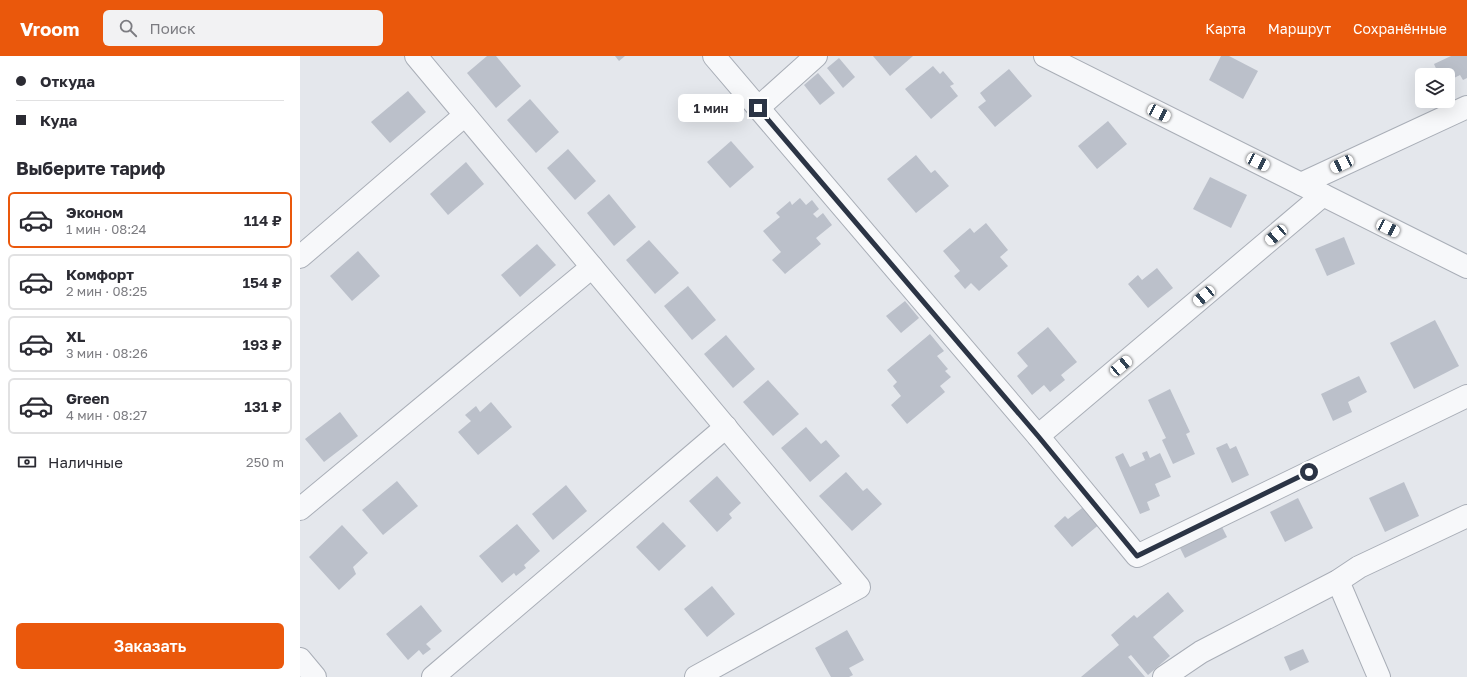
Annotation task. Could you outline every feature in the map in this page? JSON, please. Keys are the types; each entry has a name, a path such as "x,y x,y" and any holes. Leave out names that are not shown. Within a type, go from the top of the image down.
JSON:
{"street":[{"path":"416,56 859,587 696,677"},
{"path":"714,56 1038,436 1137,556 1467,396"},
{"path":"758,108 816,56"},
{"path":"1045,56 1467,267"},
{"path":"1301,184 1467,107"},
{"path":"300,257 465,115"},
{"path":"1038,436 1323,195"},
{"path":"300,509 592,267"},
{"path":"433,677 726,427"},
{"path":"1164,677 1201,652 1338,581 1359,568 1467,516"},
{"path":"1338,581 1379,677"},
{"path":"300,659 315,677"}],"building":[{"path":"487,56 496,56 521,86 496,108 467,73"},
{"path":"615,56 625,56 619,61"},
{"path":"873,56 913,56 890,76"},
{"path":"1221,56 1229,56 1258,71 1243,99 1209,80"},
{"path":"1451,56 1467,56 1467,78 1463,80 1460,75 1455,78 1455,68 1436,68 1434,64"},
{"path":"839,58 855,77 843,88 827,68"},
{"path":"933,66 940,74 943,71 954,84 950,86 958,96 931,119 905,89"},
{"path":"1009,69 1032,96 995,127 978,107 986,101 980,93"},
{"path":"818,73 835,93 820,105 804,85"},
{"path":"408,91 426,112 390,143 371,122"},
{"path":"530,99 559,132 536,153 507,120"},
{"path":"1108,121 1127,144 1097,169 1078,146"},
{"path":"731,141 754,167 730,188 707,162"},
{"path":"568,149 596,181 575,200 547,168"},
{"path":"916,155 931,173 935,170 949,186 916,213 887,179"},
{"path":"466,162 484,184 448,215 430,194"},
{"path":"1210,177 1247,195 1231,228 1193,209"},
{"path":"609,194 636,227 614,246 587,213"},
{"path":"800,198 806,205 812,200 819,209 813,214 817,218 823,213 832,225 816,238 821,244 785,274 772,260 781,252 763,231 780,217 776,213 790,201 792,205"},
{"path":"986,223 1008,250 1000,257 1008,266 979,291 971,283 965,289 954,276 960,271 943,251 970,228 974,233"},
{"path":"1344,237 1355,264 1327,276 1315,249"},
{"path":"649,240 679,273 655,294 626,260"},
{"path":"537,244 556,265 520,297 501,275"},
{"path":"358,251 380,276 352,301 330,276"},
{"path":"1157,268 1173,288 1148,308 1128,284 1138,275 1142,280"},
{"path":"688,286 716,320 692,340 664,306"},
{"path":"905,301 919,318 901,333 886,316"},
{"path":"1435,320 1459,366 1414,389 1390,343"},
{"path":"1048,327 1077,362 1061,375 1065,380 1050,392 1044,385 1032,395 1017,376 1028,366 1017,353"},
{"path":"930,334 944,351 937,356 948,369 945,371 951,377 940,386 945,392 907,424 891,405 901,396 893,386 897,382 887,370"},
{"path":"726,335 755,369 733,388 704,354"},
{"path":"1359,376 1367,392 1348,402 1352,412 1333,421 1321,394"},
{"path":"768,380 799,414 773,436 743,402"},
{"path":"1170,389 1190,432 1186,434 1195,454 1173,464 1162,440 1166,438 1148,400"},
{"path":"491,402 512,427 478,455 458,432 471,421 465,415 476,406 480,412"},
{"path":"340,412 358,436 324,462 305,439"},
{"path":"806,427 821,444 826,440 840,456 810,482 781,448"},
{"path":"1227,443 1230,449 1236,446 1249,475 1232,483 1216,448"},
{"path":"1147,451 1150,458 1160,453 1171,477 1155,484 1160,496 1147,502 1150,510 1140,514 1115,457 1123,453 1130,467 1145,460 1142,453"},
{"path":"846,472 863,491 867,488 882,504 852,531 819,496"},
{"path":"717,476 741,503 729,514 732,518 717,532 689,501"},
{"path":"397,481 418,506 383,535 362,510"},
{"path":"1404,482 1419,516 1385,532 1369,498"},
{"path":"566,485 587,511 553,540 532,514"},
{"path":"1298,498 1313,528 1285,542 1270,512"},
{"path":"1086,505 1101,523 1072,547 1054,526 1065,516 1068,519"},
{"path":"1219,521 1227,537 1185,558 1177,542"},
{"path":"663,522 686,546 659,571 636,547"},
{"path":"517,524 540,551 524,565 526,568 516,576 514,573 502,583 479,556"},
{"path":"342,525 368,553 353,567 356,574 339,590 309,557"},
{"path":"712,586 735,614 707,637 684,609"},
{"path":"1168,592 1184,611 1153,637 1170,656 1148,675 1131,655 1128,657 1145,677 1081,677 1119,645 1111,635 1134,615 1137,618"},
{"path":"421,605 442,631 426,644 431,649 423,655 419,650 408,660 386,634"},
{"path":"847,630 864,660 849,668 853,675 849,677 831,677 815,648"},
{"path":"1303,649 1309,662 1290,671 1284,657"}],"route":[{"path":"758,108 1038,436 1137,556 1309,472"}]}
